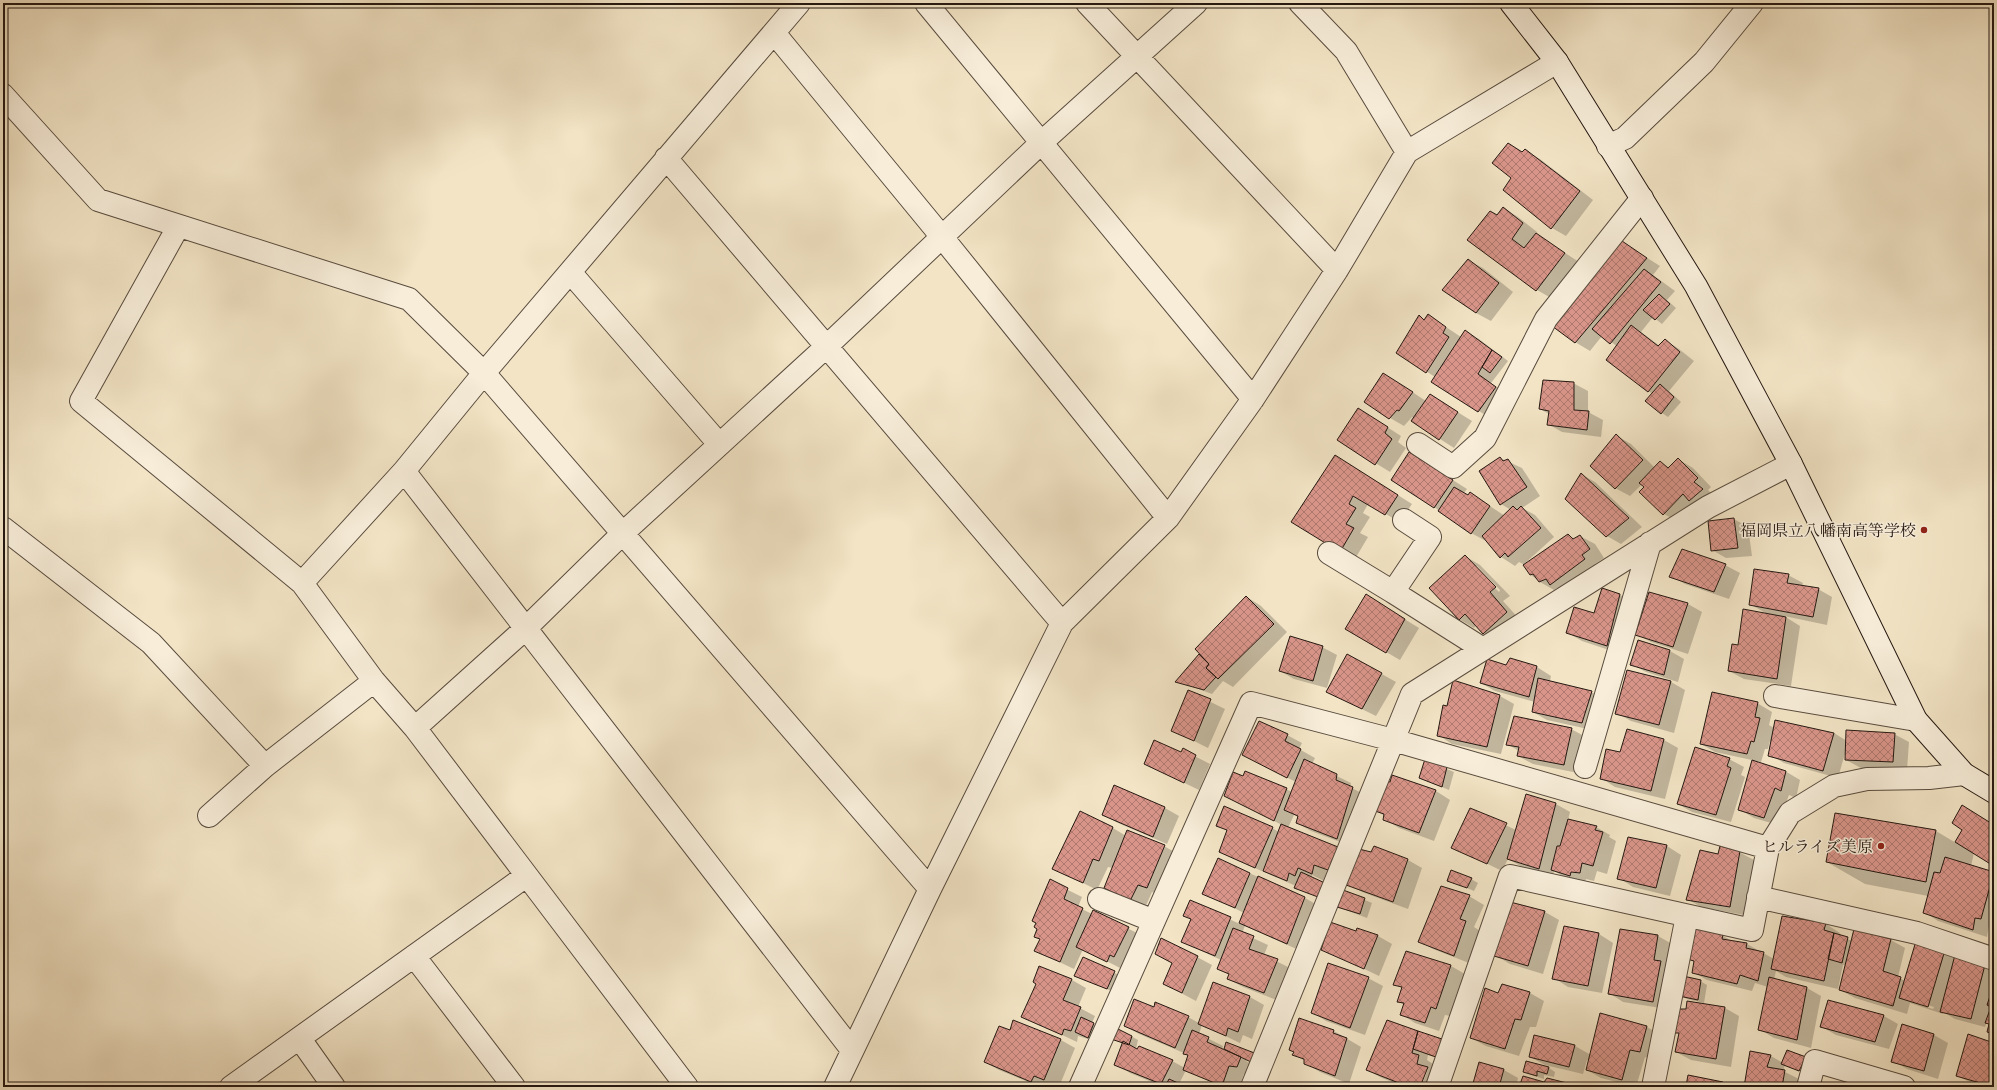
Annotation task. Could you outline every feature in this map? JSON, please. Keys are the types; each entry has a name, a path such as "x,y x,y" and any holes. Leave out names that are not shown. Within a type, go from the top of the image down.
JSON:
{"street":[{"path":"302,583 404,471 484,373 666,158 775,34 799,3"},
{"path":"926,3 1253,399"},
{"path":"1087,3 1337,270"},
{"path":"415,728 524,629 622,534 719,444 827,346 1042,142 1196,3"},
{"path":"1300,3 1346,51 1407,152"},
{"path":"1511,3 1557,62 1696,286 1791,464 1916,720 1964,774 1994,792"},
{"path":"1608,146 1625,138 1704,62 1752,3"},
{"path":"775,34 942,237 1168,518"},
{"path":"835,1087 930,889 1062,623 1168,518 1253,399 1337,270 1407,152 1557,62"},
{"path":"3,95 98,200 178,227 409,299 484,373 930,889"},
{"path":"666,158 1062,623"},
{"path":"1418,444 1453,467 1485,438 1546,319 1642,198"},
{"path":"178,227 81,401 302,583 374,681 415,728 687,1087"},
{"path":"570,272 719,444"},
{"path":"1252,1087 1412,694 1708,507 1791,464"},
{"path":"404,471 524,629 852,1050"},
{"path":"1394,592 1430,537 1404,520"},
{"path":"3,528 150,643 265,766"},
{"path":"1585,767 1650,543"},
{"path":"1329,553 1394,592 1483,649"},
{"path":"209,816 265,766 374,681"},
{"path":"1775,696 1916,720"},
{"path":"1080,1087 1251,703 1393,740 1768,848"},
{"path":"1437,1087 1510,876 1752,930 1768,848 1790,813 1834,786 1867,779 1929,778 1964,774"},
{"path":"231,1087 526,876"},
{"path":"1758,898 1917,933 1994,959"},
{"path":"1099,899 1154,921"},
{"path":"1653,1087 1687,916"},
{"path":"414,956 514,1087"},
{"path":"300,1039 334,1087"},
{"path":"1808,1087 1814,1061 1904,1087"}],"building":[{"path":"1508,143 1522,152 1525,149 1580,191 1551,229 1503,190 1511,178 1492,163"},
{"path":"1503,207 1523,223 1512,239 1524,248 1536,233 1565,253 1536,291 1467,240 1490,211 1497,215"},
{"path":"1622,241 1647,258 1575,343 1552,326"},
{"path":"1468,259 1499,283 1476,313 1442,290"},
{"path":"1644,269 1661,282 1610,344 1592,329"},
{"path":"1659,294 1670,304 1655,320 1643,310"},
{"path":"1428,314 1446,327 1443,333 1449,337 1426,373 1396,353 1419,315 1424,320"},
{"path":"1631,325 1658,346 1665,339 1680,352 1648,392 1606,360"},
{"path":"1465,330 1492,350 1478,374 1496,387 1478,412 1431,382"},
{"path":"1492,350 1502,357 1490,373 1482,367"},
{"path":"1383,373 1413,392 1399,411 1397,410 1389,419 1364,402"},
{"path":"1543,380 1574,382 1574,410 1589,411 1587,430 1547,425 1549,411 1539,409"},
{"path":"1660,384 1674,397 1661,414 1645,401"},
{"path":"1430,394 1458,412 1439,440 1411,421"},
{"path":"1358,408 1388,427 1385,433 1392,439 1375,465 1337,440"},
{"path":"1616,434 1643,460 1615,489 1590,466"},
{"path":"1409,452 1453,480 1434,508 1391,480"},
{"path":"1335,455 1398,495 1385,515 1353,496 1349,504 1356,508 1346,524 1354,528 1340,552 1291,522"},
{"path":"1500,457 1503,461 1508,459 1527,487 1500,505 1479,471"},
{"path":"1678,458 1698,478 1694,482 1703,489 1689,501 1683,494 1663,515 1639,492 1644,487 1639,483 1660,461 1668,468"},
{"path":"1581,473 1629,518 1606,537 1565,499"},
{"path":"1454,487 1468,495 1470,492 1490,506 1471,534 1438,511"},
{"path":"1513,506 1517,510 1521,506 1541,528 1508,557 1505,553 1500,558 1482,536"},
{"path":"1734,518 1738,548 1711,551 1708,521"},
{"path":"1568,534 1573,539 1580,535 1590,549 1582,555 1585,559 1550,585 1546,579 1539,582 1533,574 1530,575 1523,565"},
{"path":"1682,549 1726,564 1714,592 1669,577"},
{"path":"1465,555 1496,587 1490,592 1507,612 1483,634 1465,614 1459,620 1429,588"},
{"path":"1754,569 1789,574 1787,583 1819,588 1813,617 1749,605"},
{"path":"1602,588 1620,594 1607,646 1566,633 1574,607 1594,613"},
{"path":"1649,592 1688,603 1673,647 1635,635"},
{"path":"1366,594 1405,619 1386,653 1345,629"},
{"path":"1246,596 1274,624 1218,679 1206,668 1209,664 1195,649"},
{"path":"1743,609 1786,617 1777,679 1728,671 1732,644 1738,645"},
{"path":"1290,636 1323,646 1313,681 1279,671"},
{"path":"1638,640 1670,650 1664,675 1630,665"},
{"path":"1199,654 1209,664 1206,668 1216,677 1204,690 1175,682"},
{"path":"1347,654 1382,673 1362,709 1326,692"},
{"path":"1510,658 1537,666 1529,697 1480,683 1487,659 1506,665"},
{"path":"1627,670 1671,681 1659,725 1615,714"},
{"path":"1538,678 1592,691 1582,723 1532,712"},
{"path":"1453,680 1500,695 1487,747 1437,736 1443,705 1447,706"},
{"path":"1188,690 1211,699 1194,741 1171,731"},
{"path":"1712,692 1758,702 1755,717 1760,718 1754,742 1751,741 1747,754 1700,744"},
{"path":"1514,716 1572,728 1564,765 1517,756 1519,747 1506,745"},
{"path":"1775,720 1834,733 1823,771 1768,756"},
{"path":"1259,721 1288,734 1285,741 1301,749 1287,778 1242,755"},
{"path":"1627,729 1664,739 1651,791 1600,779 1606,749 1620,752"},
{"path":"1846,730 1895,733 1893,762 1845,760"},
{"path":"1154,740 1181,752 1183,748 1196,755 1184,783 1144,764"},
{"path":"1695,747 1730,758 1727,766 1731,768 1716,815 1677,804"},
{"path":"1304,759 1337,774 1336,780 1353,787 1337,839 1296,823 1298,816 1284,810"},
{"path":"1425,759 1447,767 1442,787 1419,778"},
{"path":"1752,760 1786,771 1781,791 1775,788 1764,818 1738,810"},
{"path":"1245,771 1287,788 1274,821 1224,796 1233,772 1243,776"},
{"path":"1392,775 1436,790 1419,833 1383,820 1384,814 1375,811 1384,780 1390,782"},
{"path":"1114,785 1165,807 1153,837 1102,815"},
{"path":"1526,794 1556,803 1539,869 1507,859"},
{"path":"1962,805 1994,825 1994,862 1992,865 1955,842 1962,830 1952,823"},
{"path":"1224,806 1273,827 1255,868 1219,852 1227,830 1216,826"},
{"path":"1470,808 1507,823 1487,864 1451,848"},
{"path":"1080,811 1113,827 1099,861 1093,859 1083,883 1052,869"},
{"name":"ヒルライズ美原","path":"1835,813 1936,830 1926,882 1826,862"},
{"path":"1568,819 1597,826 1595,830 1603,832 1593,866 1582,863 1580,873 1571,872 1570,876 1551,870 1557,846 1560,846"},
{"path":"1281,824 1338,847 1328,870 1314,865 1312,874 1298,868 1295,876 1289,873 1287,881 1263,871"},
{"path":"1127,830 1165,845 1147,888 1138,885 1130,901 1104,888"},
{"path":"1628,837 1667,845 1656,888 1617,879"},
{"path":"1374,846 1408,859 1393,902 1346,885 1359,849 1371,852"},
{"path":"1720,846 1740,851 1730,907 1686,900 1700,850 1718,854"},
{"path":"1945,857 1994,872 1981,919 1975,918 1973,930 1923,913 1934,872 1940,873"},
{"path":"1218,858 1250,873 1235,908 1202,894"},
{"path":"1451,870 1472,878 1467,888 1447,881"},
{"path":"1301,872 1325,883 1318,897 1294,888"},
{"path":"1258,876 1305,897 1287,944 1239,923"},
{"path":"1050,879 1068,888 1064,899 1083,908 1060,962 1034,951 1040,939 1034,937 1037,929 1034,927 1036,923 1032,921"},
{"path":"1441,886 1470,895 1460,919 1466,921 1454,956 1418,942"},
{"path":"1343,890 1365,898 1360,914 1337,907"},
{"path":"1190,900 1231,917 1215,956 1181,942 1191,919 1183,916"},
{"path":"1510,902 1545,911 1528,966 1494,956"},
{"path":"1093,910 1129,927 1114,957 1110,955 1107,962 1076,947"},
{"path":"1782,916 1826,923 1824,930 1834,933 1824,981 1771,969"},
{"path":"1330,922 1356,931 1357,928 1378,935 1364,969 1321,950"},
{"path":"1564,926 1599,933 1588,986 1552,979"},
{"path":"1694,927 1723,935 1722,939 1747,943 1746,948 1764,952 1758,981 1740,975 1737,984 1692,973 1694,961 1687,959"},
{"path":"1233,928 1254,936 1249,949 1278,959 1264,993 1227,979 1229,974 1217,969"},
{"path":"1620,929 1658,935 1654,960 1661,961 1653,1002 1608,994"},
{"path":"1854,929 1891,939 1883,971 1901,977 1893,1006 1839,990"},
{"path":"1834,933 1848,937 1842,963 1828,959"},
{"path":"1161,938 1198,956 1182,993 1163,984 1172,963 1155,954"},
{"path":"1916,941 1945,950 1928,1007 1899,998"},
{"path":"1406,951 1451,965 1436,1009 1431,1007 1425,1023 1400,1015 1404,1003 1397,1002 1402,987 1393,985"},
{"path":"1956,951 1986,961 1971,1019 1940,1012"},
{"path":"1083,957 1115,971 1107,989 1074,976"},
{"path":"1328,963 1369,977 1350,1028 1311,1013"},
{"path":"1039,966 1072,979 1063,1000 1081,1007 1071,1031 1064,1029 1062,1035 1021,1017 1036,984 1033,982"},
{"path":"1683,976 1701,980 1698,1000 1679,996"},
{"path":"1769,977 1807,987 1797,1040 1758,1030"},
{"path":"1213,982 1250,996 1238,1032 1228,1028 1226,1036 1198,1024"},
{"path":"1502,984 1530,992 1521,1020 1515,1019 1505,1049 1470,1038 1485,988 1498,993"},
{"path":"1994,984 1994,1034 1987,1032 1989,1024 1985,1023 1991,1007 1987,1005"},
{"path":"1134,999 1154,1007 1155,1002 1189,1016 1175,1048 1124,1026"},
{"path":"1828,1000 1884,1015 1875,1042 1820,1027"},
{"path":"1687,1001 1725,1007 1716,1059 1675,1052 1679,1033 1675,1033 1679,1009 1686,1009"},
{"path":"1600,1013 1647,1026 1640,1052 1630,1050 1622,1080 1586,1070"},
{"path":"1081,1017 1094,1023 1088,1038 1075,1032"},
{"path":"1299,1018 1334,1030 1333,1033 1347,1038 1335,1076 1304,1064 1304,1059 1292,1055 1294,1052 1289,1050"},
{"path":"1013,1020 1061,1039 1044,1080 1034,1076 1031,1082 984,1062 999,1026 1010,1030"},
{"path":"1387,1020 1418,1031 1412,1053 1419,1055 1417,1064 1428,1067 1420,1087 1409,1087 1366,1070"},
{"path":"1902,1024 1934,1034 1924,1071 1891,1062"},
{"path":"1116,1028 1132,1036 1129,1045 1111,1039"},
{"path":"1192,1030 1209,1037 1207,1042 1241,1057 1237,1067 1229,1066 1222,1086 1183,1070 1188,1055 1183,1054"},
{"path":"1418,1031 1442,1039 1436,1057 1413,1049"},
{"path":"1968,1034 1994,1043 1994,1087 1956,1076"},
{"path":"1534,1035 1575,1045 1569,1067 1529,1057"},
{"path":"1123,1041 1137,1049 1139,1046 1173,1060 1161,1084 1114,1065"},
{"path":"1226,1042 1257,1054 1253,1063 1224,1049"},
{"path":"1787,1050 1806,1057 1799,1071 1781,1064"},
{"path":"1750,1051 1771,1055 1767,1067 1785,1070 1782,1087 1744,1087"},
{"path":"1526,1061 1549,1067 1547,1074 1537,1071 1537,1076 1523,1072"},
{"path":"1479,1062 1504,1069 1499,1087 1472,1087"},
{"path":"1688,1075 1723,1082 1722,1087 1671,1087 1671,1083 1686,1086"},
{"path":"1523,1076 1544,1082 1547,1078 1571,1084 1570,1087 1519,1087"},
{"path":"1169,1079 1187,1087 1165,1087"}],"place":[{"name":"福岡県立八幡南高等学校","path":"1924,530"},
{"name":"ヒルライズ美原","path":"1881,846"}]}
